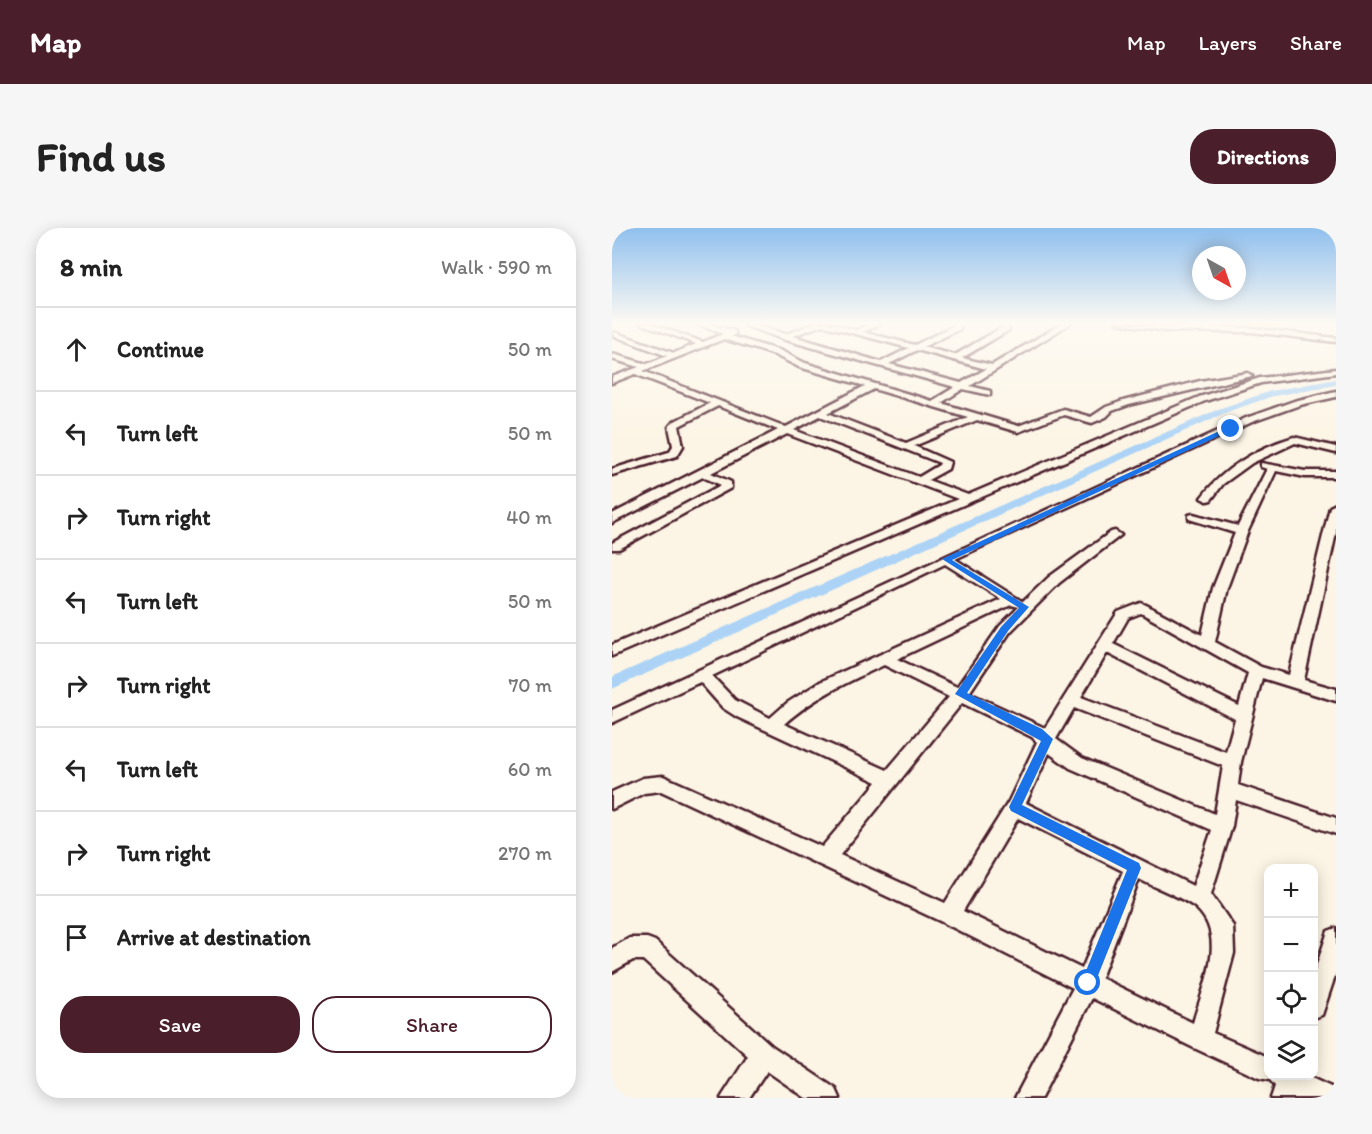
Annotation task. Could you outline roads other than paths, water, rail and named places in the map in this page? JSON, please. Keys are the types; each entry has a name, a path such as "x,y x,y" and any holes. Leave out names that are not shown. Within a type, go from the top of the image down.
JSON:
{"street":[{"path":"638,364 646,366"},
{"path":"612,380 652,364"},
{"path":"799,364 1018,429 1063,412 1092,420 1109,409 1126,403 1200,384 1245,376 1271,379"},
{"path":"877,364 987,393"},
{"path":"977,364 993,368"},
{"path":"933,404 1000,364"},
{"path":"636,371 715,404 969,500"},
{"path":"612,651 1202,399 1271,379 1336,371"},
{"path":"612,519 873,386"},
{"path":"612,717 946,559 1265,414 1336,394"},
{"path":"612,472 674,453 678,446 675,424 715,404"},
{"path":"820,413 908,446 946,464 919,481"},
{"path":"908,446 976,417"},
{"path":"1208,498 1219,482 1248,461 1294,440 1331,449 1336,461"},
{"path":"1248,461 1305,474 1336,474"},
{"path":"1207,645 1220,588 1242,531 1273,467"},
{"path":"613,548 727,486 727,483 703,473"},
{"path":"1294,684 1330,551 1336,507"},
{"path":"1193,518 1242,531"},
{"path":"772,726 793,707 825,686 1018,604 1116,535"},
{"path":"946,559 1018,604"},
{"path":"825,859 960,694 1005,629 1018,604"},
{"path":"949,915 1015,807 1047,739 1073,701 1123,615 1141,608 1162,617 1207,645 1256,671 1336,695"},
{"path":"1105,646 1244,716"},
{"path":"884,659 1038,732 1061,754 1076,763 1223,826"},
{"path":"1200,1039 1223,953 1222,926 1200,896 1223,826 1232,762 1256,671"},
{"path":"702,675 729,704 891,780"},
{"path":"1073,701 1232,762"},
{"path":"612,801 645,785 663,784 949,915 1264,1071"},
{"path":"1229,790 1336,826"},
{"path":"1015,807 1203,901"},
{"path":"1028,1098 1088,983 1134,868"},
{"path":"1318,995 1336,939"},
{"path":"612,961 630,949 647,949 764,1054 827,1098"},
{"path":"734,1098 764,1054"},
{"path":"1283,1080 1326,1098"}],"waterway":[{"path":"612,683 1224,410 1271,394 1336,382"}]}
